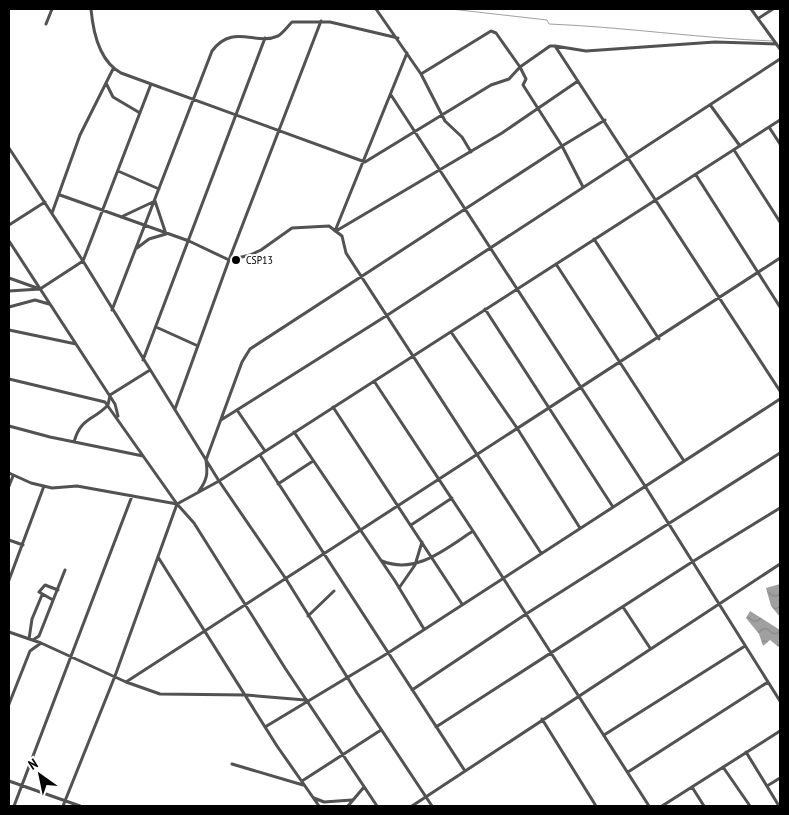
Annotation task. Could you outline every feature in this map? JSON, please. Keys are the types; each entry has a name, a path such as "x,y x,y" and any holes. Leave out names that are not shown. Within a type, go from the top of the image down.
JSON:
{"street":[{"path":"46,24 52,9"},
{"path":"91,9 93,33 113,69 365,162"},
{"path":"376,9 398,38 421,74 441,115 462,137 470,152"},
{"path":"751,9 780,49"},
{"path":"759,18 773,9"},
{"path":"112,310 212,51 218,44 225,40 248,36 265,38 279,35 292,22 330,22 398,38"},
{"path":"175,408 229,260 321,22"},
{"path":"421,74 491,31 500,38 520,67 526,79 523,85 562,146 583,187"},
{"path":"144,360 238,115 265,38"},
{"path":"365,162 491,85 509,79 520,67 550,46 586,51 715,42 776,44"},
{"path":"555,46 657,199 780,391"},
{"path":"335,232 365,162 407,53"},
{"path":"221,420 386,316 711,106 780,59"},
{"path":"52,213 80,135 113,69"},
{"path":"335,232 440,172 578,81"},
{"path":"105,83 113,97 140,113"},
{"path":"9,291 40,289 83,261 151,84"},
{"path":"391,95 491,247 580,389 645,486 780,701"},
{"path":"711,106 740,146"},
{"path":"197,493 206,482 208,472 206,460 242,362 250,349 605,120"},
{"path":"9,474 44,486 77,486 177,504 219,481 260,455 594,238 780,120"},
{"path":"769,127 780,144"},
{"path":"9,148 83,261 219,481 286,579 381,730 432,806"},
{"path":"734,150 780,222"},
{"path":"118,171 159,189"},
{"path":"696,174 780,307"},
{"path":"60,195 189,241 229,260 250,256 292,228 329,226 342,236 346,253 541,553"},
{"path":"121,218 155,201"},
{"path":"155,201 166,234"},
{"path":"9,225 45,202"},
{"path":"136,249 150,239 166,234"},
{"path":"594,238 659,339"},
{"path":"9,241 116,404 118,416"},
{"path":"126,682 517,428 659,339 780,258"},
{"path":"556,264 619,364 684,461"},
{"path":"9,278 40,289"},
{"path":"9,307 35,300 50,304"},
{"path":"485,309 613,507"},
{"path":"156,327 198,346"},
{"path":"9,330 76,344"},
{"path":"450,332 517,428 580,528"},
{"path":"74,442 77,430 84,421 108,405 110,395 150,370"},
{"path":"9,379 105,402 118,416 177,504 194,523 306,700 377,806"},
{"path":"374,381 452,498 649,806"},
{"path":"265,727 306,700 388,652 780,399"},
{"path":"332,407 433,557 462,604"},
{"path":"237,410 265,451"},
{"path":"9,426 74,442 144,456"},
{"path":"294,432 399,588 424,629"},
{"path":"412,690 526,614 780,453"},
{"path":"260,455 465,771"},
{"path":"278,484 313,461"},
{"path":"9,486 13,476"},
{"path":"9,580 44,486"},
{"path":"14,806 132,496"},
{"path":"411,525 452,498"},
{"path":"63,806 115,676 177,504"},
{"path":"436,728 692,562 780,508"},
{"path":"381,561 393,566 415,564 433,557 473,531"},
{"path":"9,540 23,545"},
{"path":"399,588 415,564 422,541"},
{"path":"158,557 265,727 319,806"},
{"path":"412,806 780,564"},
{"path":"31,639 39,636 65,570"},
{"path":"54,600 42,596 39,592 44,585 58,590"},
{"path":"308,616 334,591"},
{"path":"31,639 32,619 42,596"},
{"path":"623,607 650,648"},
{"path":"9,632 41,643 126,682 160,694 246,695 306,700"},
{"path":"9,704 30,651 41,643"},
{"path":"604,735 745,646"},
{"path":"628,772 768,682"},
{"path":"9,686 15,688"},
{"path":"542,719 596,806"},
{"path":"302,781 381,730"},
{"path":"662,806 780,731"},
{"path":"746,752 779,806"},
{"path":"232,764 304,786"},
{"path":"723,767 750,806"},
{"path":"767,786 780,778"},
{"path":"9,781 80,806"},
{"path":"348,806 364,787"},
{"path":"692,787 704,806"},
{"path":"313,798 324,802 352,800"}],"water":[{"path":"780,584 780,617 771,606 766,588"},
{"path":"750,611 780,630 780,648 770,640 763,646 759,634 746,618"}],"waterway":[{"path":"451,9 547,20 549,24 772,41"}],"place":[{"name":"CSP13","path":"236,260"}]}
